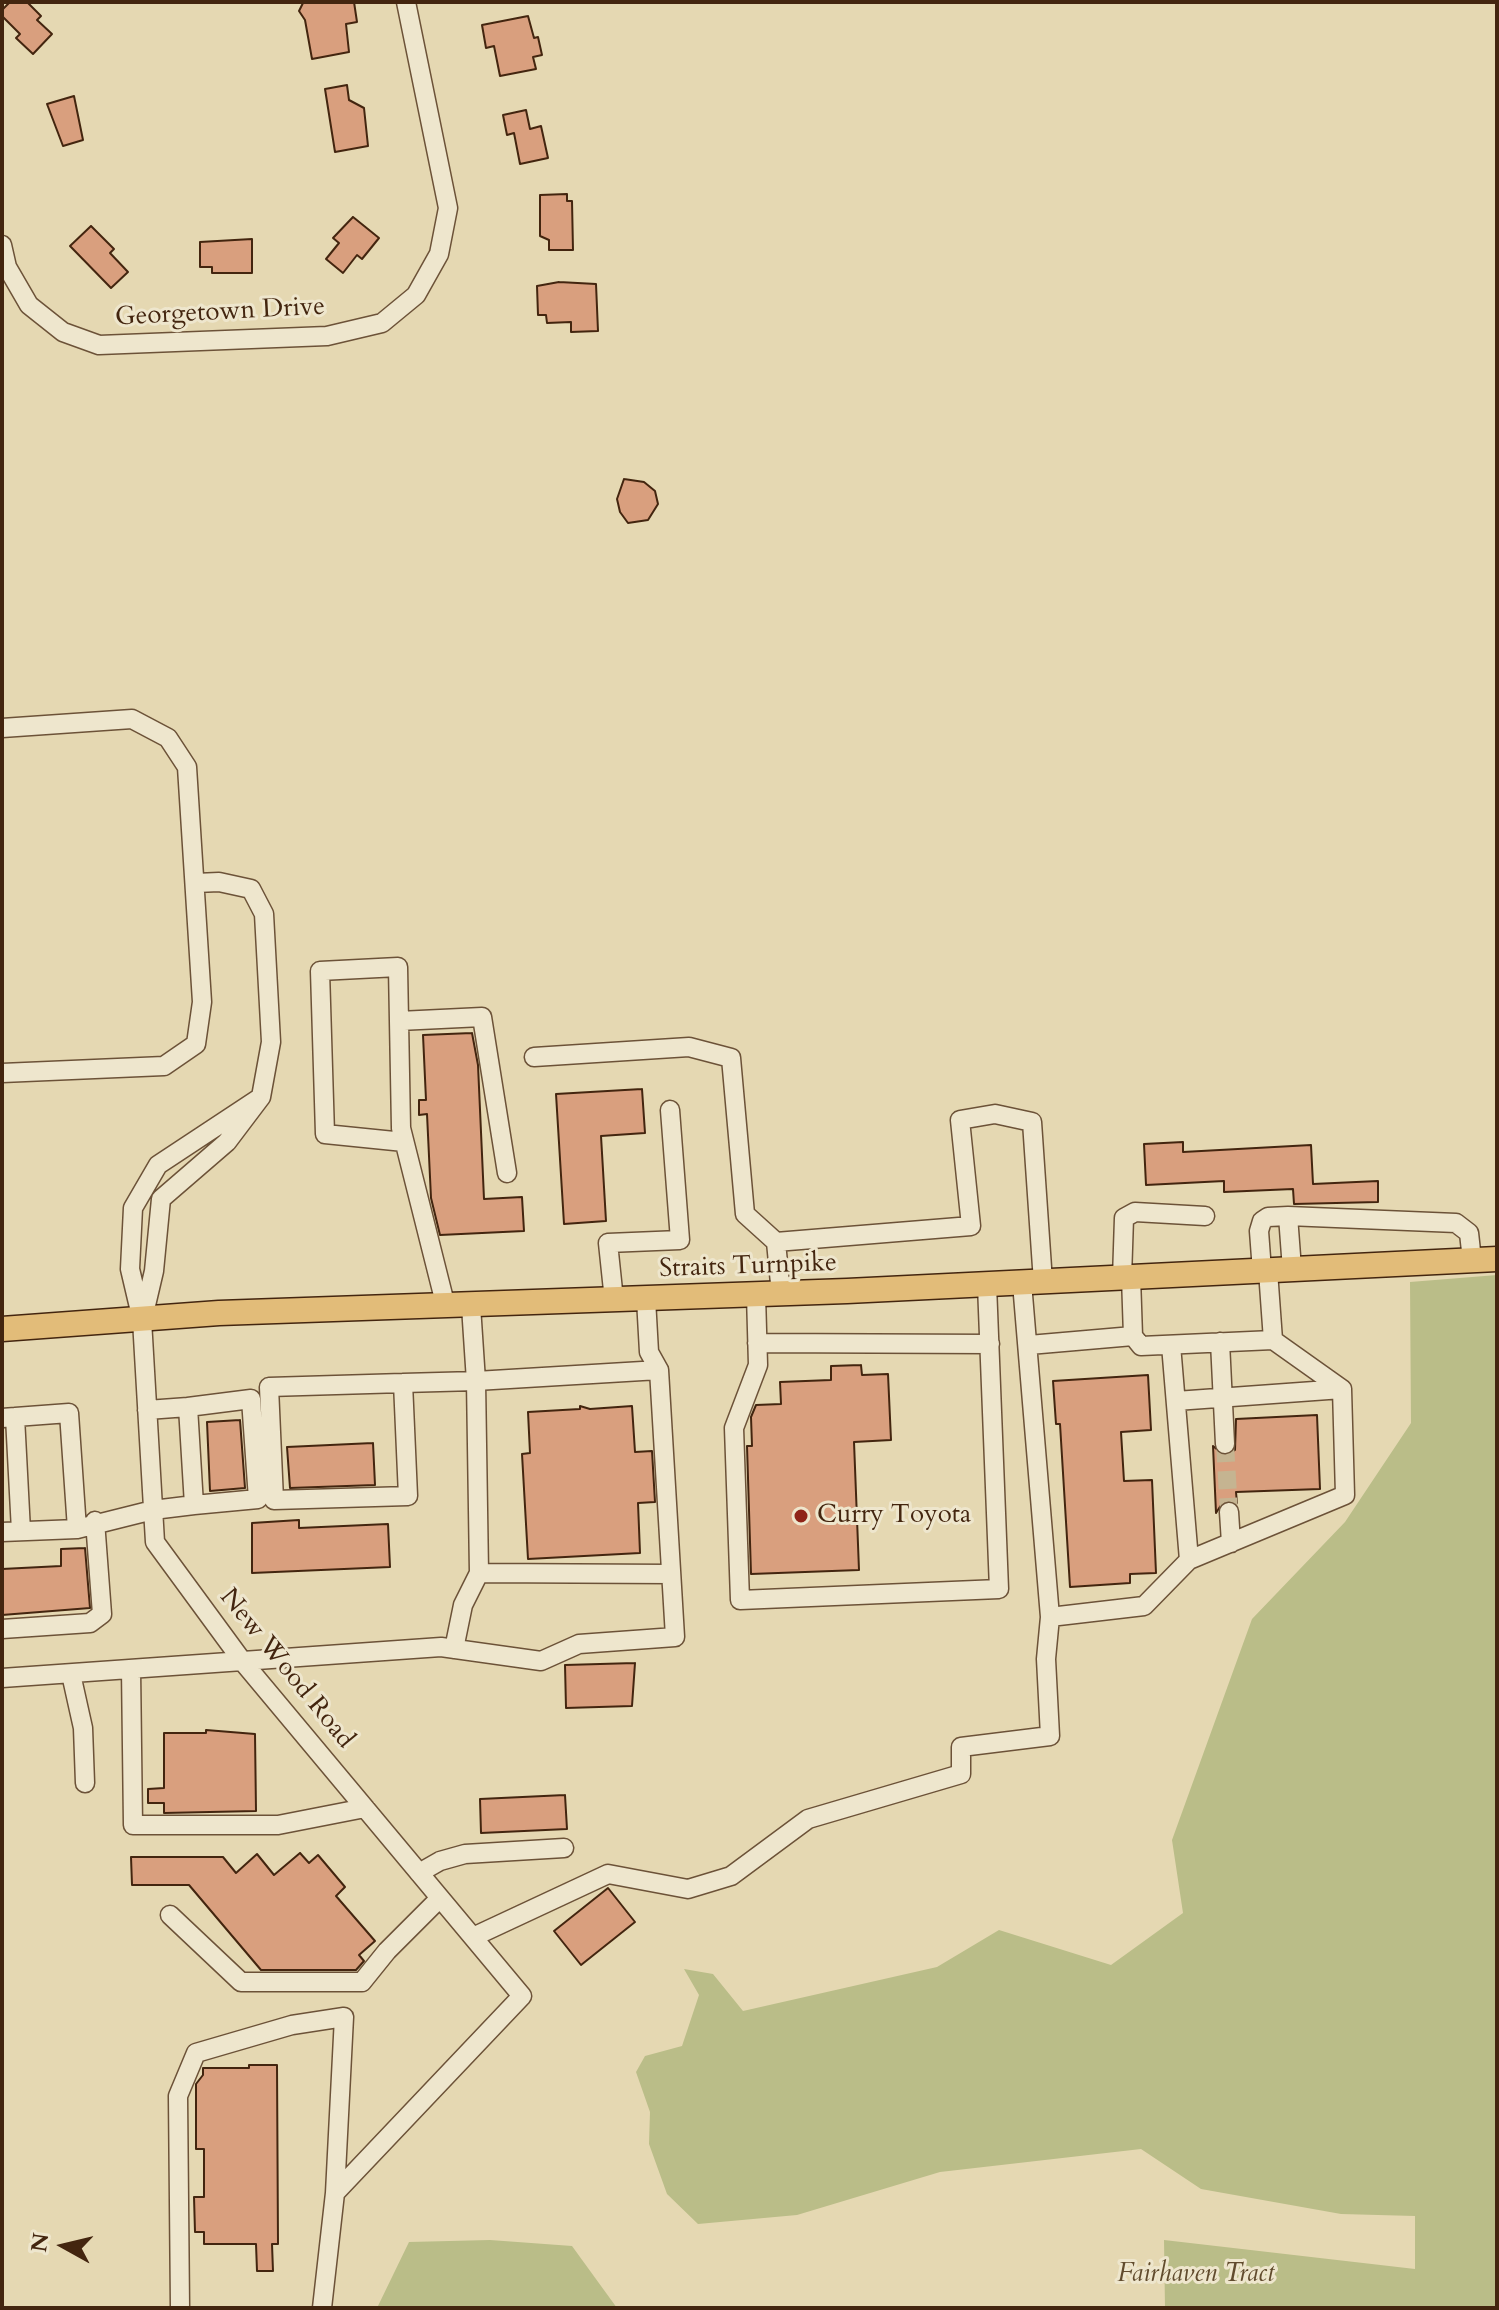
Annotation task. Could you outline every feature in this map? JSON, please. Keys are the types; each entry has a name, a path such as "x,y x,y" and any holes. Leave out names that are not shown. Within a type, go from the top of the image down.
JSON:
{"main road":[{"name":"Straits Turnpike","path":"2,1329 219,1313 781,1294 1497,1259"}],"street":[{"name":"Georgetown Drive","path":"2,245 7,267 29,305 63,332 99,345 327,336 382,323 416,295 439,254 448,208 406,2"},
{"path":"2,728 132,719 168,738 187,767 202,1002 196,1044 164,1066 2,1073"},
{"path":"142,1320 154,1271 161,1199 227,1142 261,1097 271,1042 264,914 251,889 219,882 196,883"},
{"path":"404,1142 325,1134 320,971 398,967 404,1142 446,1307"},
{"path":"399,1021 482,1017 507,1173"},
{"path":"534,1057 689,1047 731,1058 745,1214 776,1242 781,1294"},
{"path":"142,1320 130,1269 133,1208 158,1165 261,1097"},
{"path":"614,1300 608,1243 680,1240 670,1110"},
{"path":"473,1937 608,1874 688,1889 731,1876 808,1819 961,1774 961,1747 1050,1736 1046,1659 1050,1617 1029,1345 1033,1282 1032,1122 995,1114 960,1120 971,1226 776,1242"},
{"path":"1205,1216 1135,1212 1124,1218 1126,1278 1133,1336 1141,1346 1273,1340 1342,1389"},
{"path":"1273,1340 1274,1270 1288,1216"},
{"path":"1274,1270 1259,1231 1262,1221 1268,1217 1456,1223 1469,1233 1472,1260"},
{"path":"756,1295 758,1365 734,1428 740,1600 999,1589 987,1285"},
{"path":"2,1678 448,1648 541,1661 579,1644 675,1637 659,1370 649,1352 646,1299"},
{"path":"448,1648 463,1605 479,1573 476,1381 471,1306"},
{"name":"New Wood Road","path":"142,1320 155,1542 243,1662 522,1996 335,2193"},
{"path":"1029,1345 1133,1336"},
{"path":"1220,1342 1225,1444"},
{"path":"757,1343 990,1344"},
{"path":"1171,1345 1189,1560"},
{"path":"403,1383 408,1496 274,1500 269,1387 403,1383 476,1381 659,1370"},
{"path":"1176,1401 1342,1389"},
{"path":"1050,1617 1144,1606 1189,1560 1345,1495 1342,1389"},
{"path":"2,1532 77,1529 95,1521 153,1510 258,1499 251,1399 147,1410"},
{"path":"188,1407 194,1505"},
{"path":"21,1531 8,1418 69,1413 77,1529"},
{"path":"1229,1512 1231,1543"},
{"path":"2,1629 90,1623 102,1614 95,1521"},
{"path":"479,1573 671,1574"},
{"path":"131,1669 133,1825 278,1825 365,1808"},
{"path":"71,1674 83,1728 85,1783"},
{"path":"419,1873 440,1861 465,1854 564,1848"},
{"path":"170,1915 241,1982 362,1982 387,1951 440,1898"},
{"path":"180,2308 178,2096 196,2053 292,2025 344,2017 335,2193 322,2308"}],"green space":[{"name":"Fairhaven Tract","path":"1497,1275 1497,2308 1165,2308 1164,2240 1415,2269 1415,2216 1341,2214 1201,2189 1141,2149 940,2172 797,2215 698,2224 667,2194 649,2144 650,2112 636,2072 645,2056 682,2046 699,1995 684,1969 713,1974 743,2011 937,1967 999,1930 1111,1965 1183,1913 1172,1840 1252,1619 1345,1522 1411,1423 1410,1282"},
{"path":"490,2240 572,2246 617,2308 377,2308 409,2242"}],"building":[{"path":"10,2 27,2 41,16 37,20 52,34 33,54 16,38 20,34 2,16 2,10"},
{"path":"354,2 357,22 346,24 349,52 312,59 305,20 299,11 303,3"},
{"path":"528,16 542,55 533,57 536,69 500,76 494,46 486,48 482,25"},
{"path":"347,85 349,100 364,108 368,146 335,152 325,89"},
{"path":"74,96 83,140 63,146 47,104"},
{"path":"526,110 530,129 541,126 548,158 520,164 514,133 507,135 503,115"},
{"path":"567,194 567,201 572,201 573,250 549,250 549,240 540,236 540,195"},
{"path":"353,217 379,238 362,259 357,255 343,273 326,259 339,243 333,238"},
{"path":"91,226 114,249 110,253 128,272 111,288 70,246"},
{"path":"252,239 252,273 212,273 212,267 200,267 200,242"},
{"path":"559,282 596,284 598,331 571,332 571,322 547,323 546,315 538,315 537,286"},
{"path":"624,479 644,482 655,491 658,504 648,520 628,523 620,512 617,499"},
{"path":"472,1033 478,1065 484,1199 522,1197 524,1231 440,1235 431,1198 427,1114 419,1115 419,1100 426,1100 423,1035"},
{"path":"642,1089 645,1133 601,1136 606,1221 564,1224 556,1094"},
{"path":"1183,1142 1183,1152 1311,1145 1313,1184 1378,1181 1378,1202 1294,1204 1293,1189 1224,1192 1224,1181 1146,1185 1144,1144"},
{"name":"Curry Toyota","path":"861,1365 862,1375 888,1374 891,1440 854,1442 859,1570 751,1574 747,1446 752,1446 751,1417 756,1405 781,1404 780,1382 831,1380 831,1366"},
{"path":"1148,1375 1151,1430 1121,1432 1124,1481 1152,1480 1156,1573 1130,1574 1130,1583 1070,1587 1060,1424 1056,1424 1053,1381"},
{"path":"580,1406 590,1409 632,1406 635,1452 652,1451 655,1502 638,1503 640,1553 528,1559 522,1454 530,1453 528,1412 580,1409"},
{"path":"1317,1415 1320,1489 1236,1492 1237,1503 1223,1502 1216,1513 1213,1446 1225,1456 1235,1450 1236,1419"},
{"path":"240,1420 245,1488 210,1491 207,1422"},
{"path":"373,1443 375,1485 290,1488 287,1447"},
{"path":"299,1520 299,1528 388,1524 390,1567 252,1573 252,1523"},
{"path":"85,1548 90,1608 2,1615 2,1569 61,1566 61,1549"},
{"path":"635,1663 632,1706 566,1708 565,1665"},
{"path":"206,1730 255,1734 256,1811 164,1813 164,1803 148,1803 148,1789 164,1788 164,1733 206,1733"},
{"path":"565,1795 567,1829 481,1833 480,1799"},
{"path":"300,1853 309,1863 318,1855 345,1887 336,1896 375,1941 359,1955 364,1961 356,1970 261,1970 189,1885 132,1885 131,1857 223,1857 236,1873 257,1854 274,1875"},
{"path":"608,1888 635,1922 581,1965 554,1931"},
{"path":"249,2065 277,2065 278,2244 272,2244 273,2271 257,2271 256,2244 204,2244 204,2232 195,2232 194,2197 204,2197 204,2149 196,2149 196,2084 203,2075 203,2068 249,2068"}],"tunnel":[{"path":"1225,1444 1229,1512"}],"place":[{"name":"Curry Toyota","path":"801,1516"}]}
